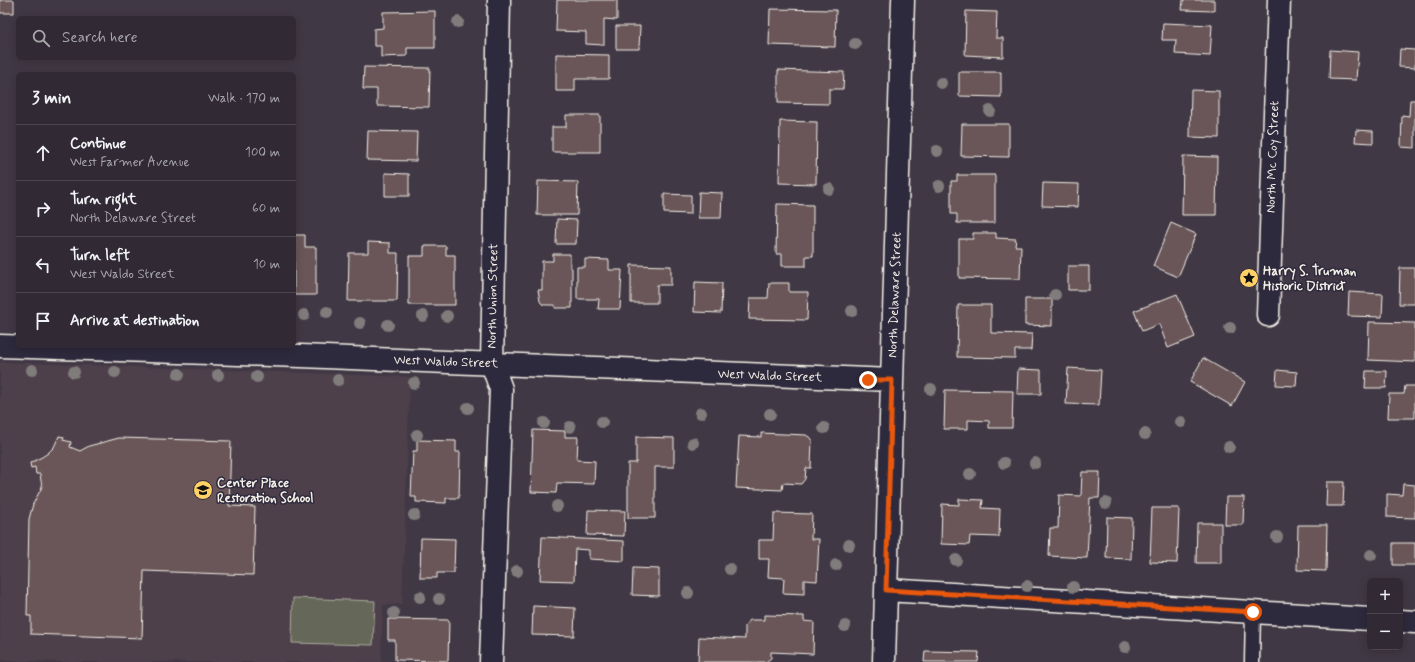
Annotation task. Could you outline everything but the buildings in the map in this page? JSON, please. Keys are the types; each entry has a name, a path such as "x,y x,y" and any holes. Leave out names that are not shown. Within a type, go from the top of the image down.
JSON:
{"street":[{"name":"North Union Street","path":"491,662 501,389 492,364 499,0"},
{"name":"North Delaware Street","path":"884,662 903,0"},
{"name":"North Mc Coy Street","path":"1268,315 1279,0"},
{"name":"West Waldo Street","path":"0,346 16,347"},
{"name":"West Waldo Street","path":"55,348 892,380"},
{"path":"886,590 1367,619"},
{"path":"1403,621 1415,622"}],"lane":[{"path":"1252,662 1253,612"}],"shaded area":[{"name":"Center Place Restoration School","path":"0,362 410,377 402,604 383,605 381,662 65,662 0,660"}],"green space":[{"path":"293,598 375,601 373,645 292,643"}],"place":[{"name":"Harry S. Truman Historic District","path":"1249,278"},
{"name":"Center Place Restoration School","path":"203,490"}],"route":[{"path":"868,380 892,380 886,590 1253,612"}]}
